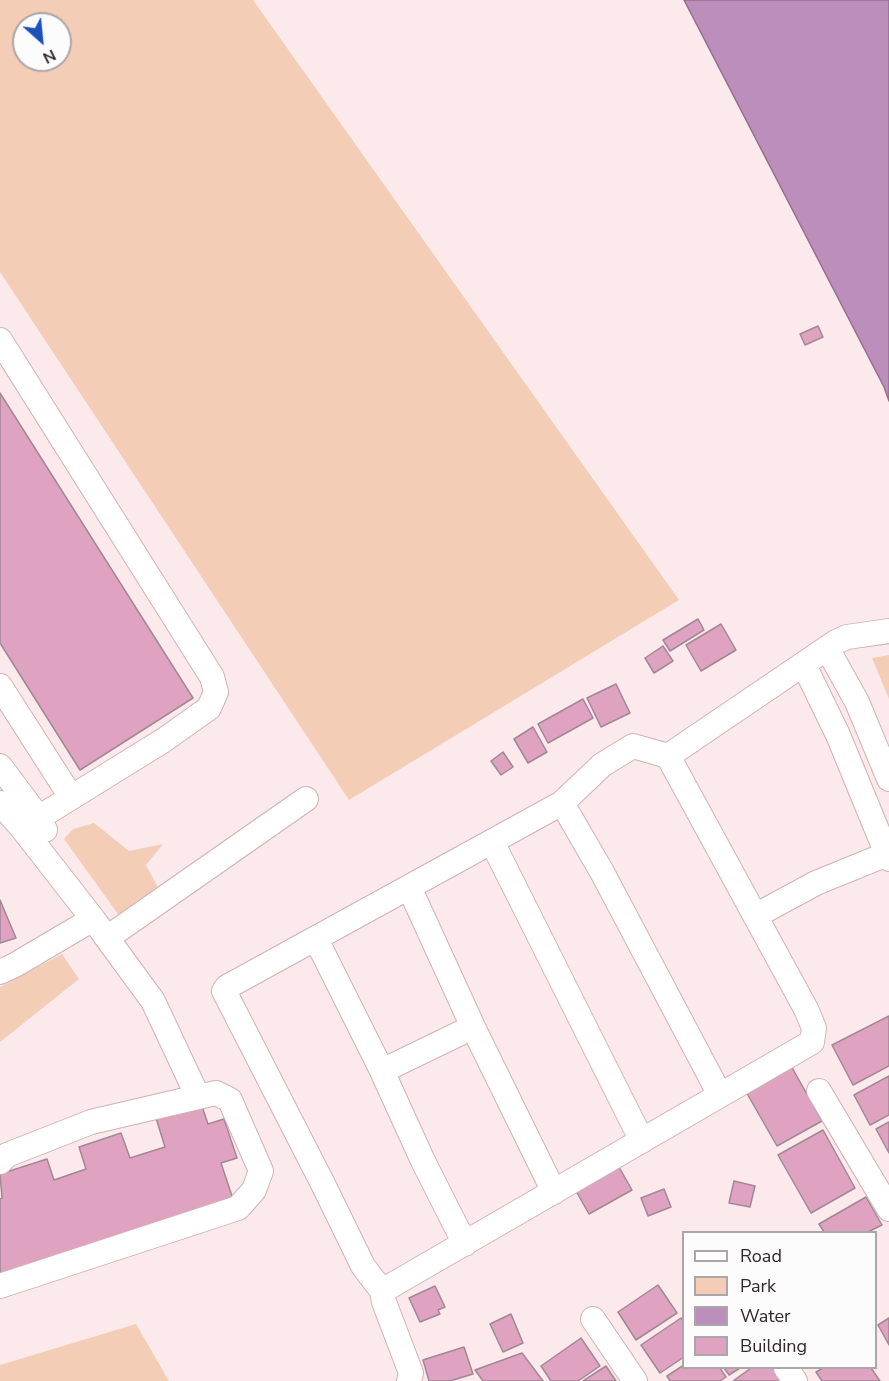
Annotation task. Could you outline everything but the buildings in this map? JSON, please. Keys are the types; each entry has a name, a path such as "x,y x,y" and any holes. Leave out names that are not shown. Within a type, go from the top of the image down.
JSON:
{"street":[{"path":"0,340 212,677 216,692 209,708 164,740 30,822"},
{"path":"668,756 827,648 847,637 889,631"},
{"path":"827,648 857,702 889,779"},
{"path":"755,916 816,883 888,857 838,735 804,664"},
{"path":"0,686 70,797"},
{"path":"382,1291 812,1042 814,1029 806,1009 668,756 633,746 603,765 562,803 227,987 224,991 363,1266 382,1291 411,1373 409,1381"},
{"path":"0,766 30,822 100,928 153,1001 198,1097"},
{"path":"0,972 100,928 306,799"},
{"path":"0,803 30,822"},
{"path":"562,803 602,873 720,1095"},
{"path":"492,842 642,1141"},
{"path":"409,887 473,1027 554,1192"},
{"path":"316,939 465,1244"},
{"path":"382,1071 473,1027"},
{"path":"819,1091 889,1209"},
{"path":"0,1162 7,1155 91,1122 216,1092 230,1100 261,1171 254,1190 238,1208 0,1286"},
{"path":"593,1319 635,1381"}],"green space":[{"path":"0,0 253,0 679,600 349,800 0,272"},
{"path":"889,655 889,699 872,658"},
{"path":"94,823 129,851 163,844 146,865 163,897 123,921 64,839 73,829"},
{"path":"62,954 79,979 0,1042 0,987"},
{"path":"136,1324 169,1381 0,1381 0,1365"}],"water":[{"path":"684,0 889,0 889,401 884,387"}]}
